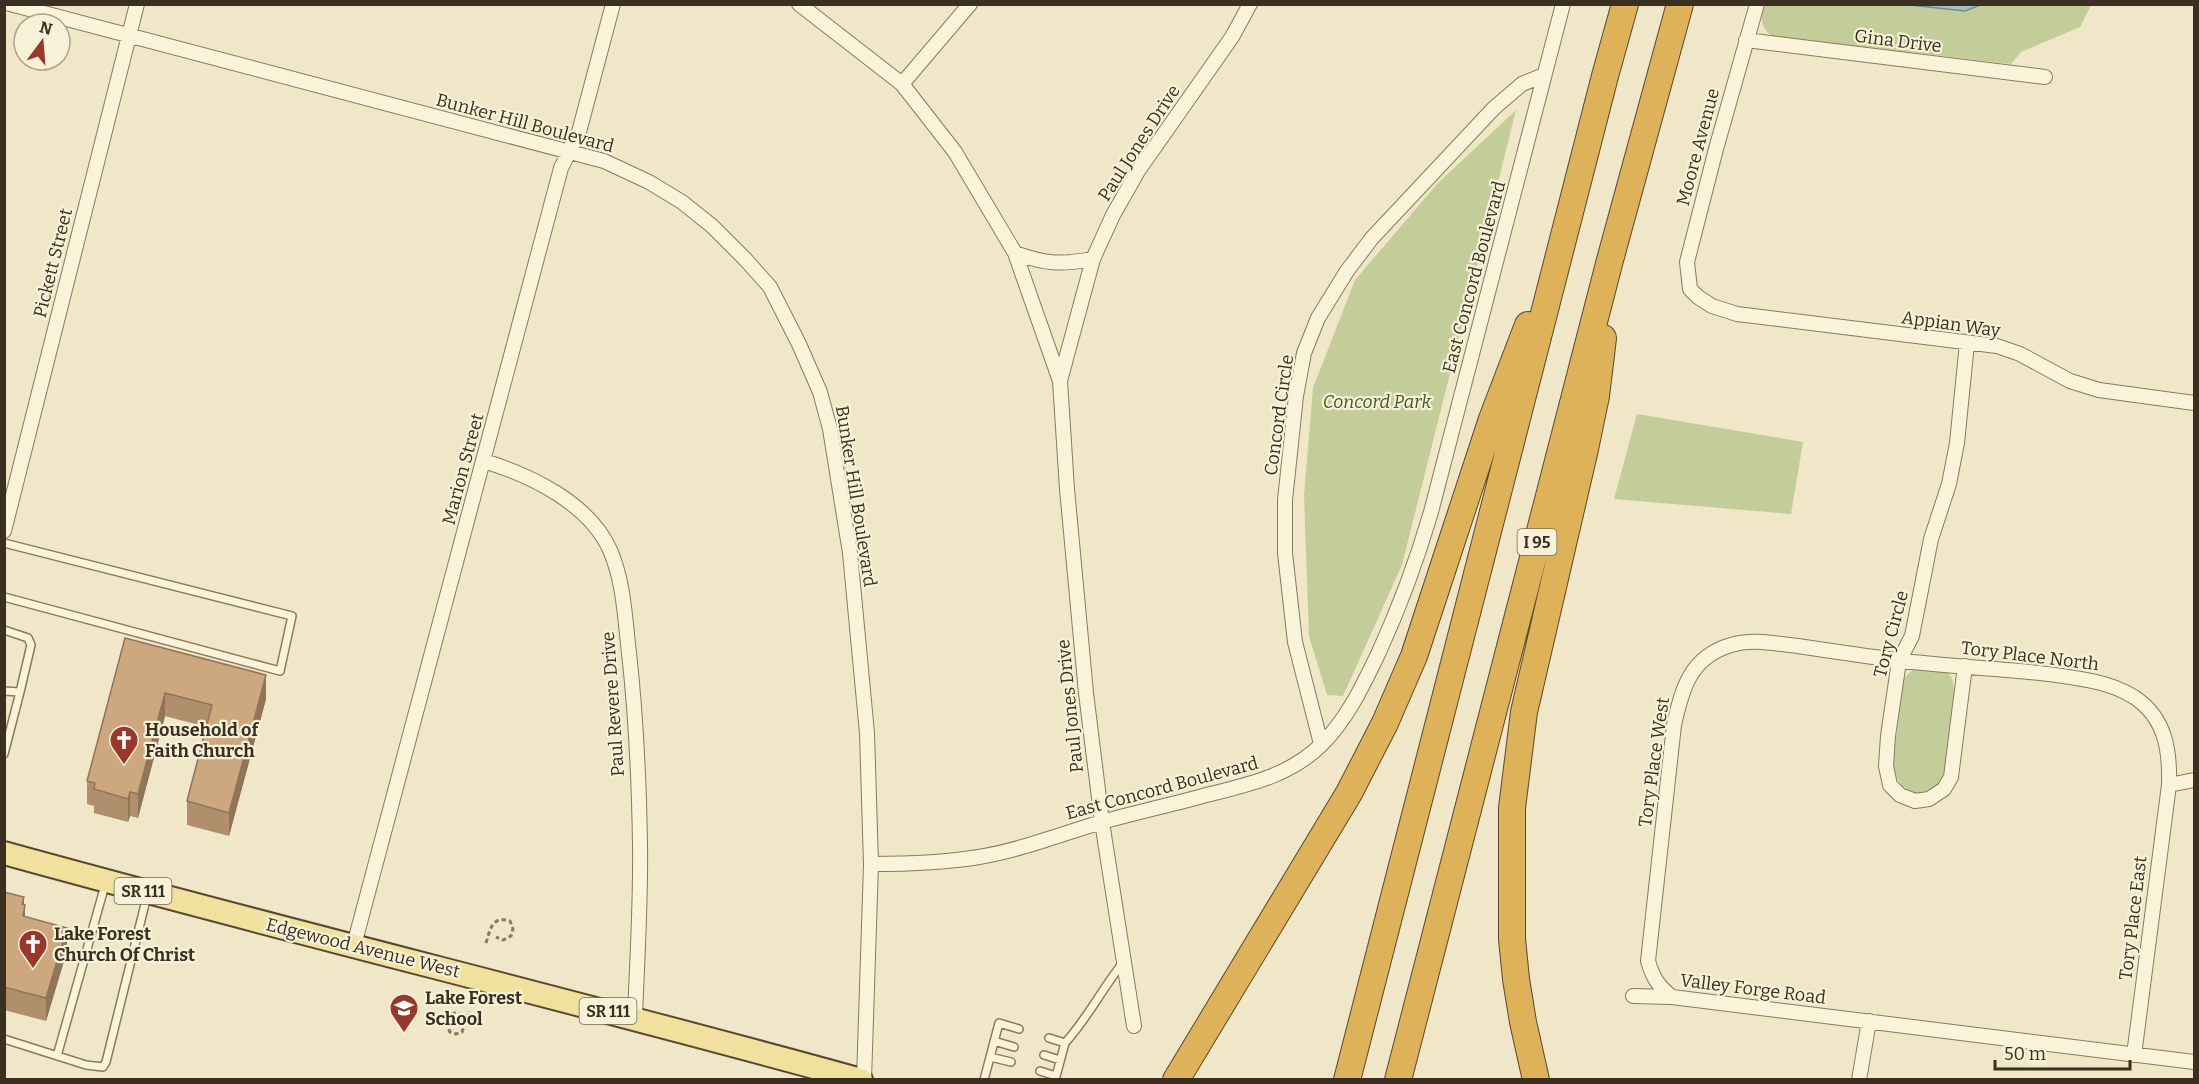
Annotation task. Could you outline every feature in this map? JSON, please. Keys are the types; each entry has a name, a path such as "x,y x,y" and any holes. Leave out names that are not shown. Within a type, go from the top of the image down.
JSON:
{"highway":[{"path":"1347,1080 1625,4"},
{"name":"I 95","path":"1398,1080 1610,260 1680,4"},
{"path":"1176,1078 1349,793 1385,723 1413,656 1492,419 1531,316 1562,248"},
{"path":"1536,1080 1520,1001 1512,939 1512,808 1524,712 1596,396 1610,260"}],"main road":[{"name":"Edgewood Avenue West","path":"4,853 635,1017 863,1080"}],"street":[{"name":"Bunker Hill Boulevard","path":"10,4 604,161 649,182 682,202 712,226 770,287 820,392 830,429 850,553 867,733 871,864 863,1080"},
{"name":"Pickett Street","path":"4,531 136,4"},
{"name":"Marion Street","path":"354,945 561,168 579,132 613,4"},
{"name":"Paul Jones Drive","path":"799,4 902,84 955,152 1015,253 1060,381 1067,489 1086,693 1102,822 1134,1026"},
{"path":"902,84 970,4"},
{"name":"Paul Jones Drive","path":"1060,381 1093,259 1113,215 1138,171 1232,37 1250,4"},
{"name":"East Concord Boulevard","path":"871,864 934,863 981,857 1102,822 1259,782 1294,766 1322,744 1344,717 1360,693 1397,613 1416,564 1563,4"},
{"name":"Moore Avenue","path":"1698,297 1690,289 1687,262 1757,4"},
{"name":"Gina Drive","path":"1746,40 2045,77"},
{"name":"Concord Circle","path":"1322,744 1295,642 1285,554 1285,500 1296,396 1305,353 1318,318 1347,271 1372,238 1494,108 1522,84 1544,75"},
{"path":"1015,253 1042,262 1068,264 1093,259"},
{"name":"Appian Way","path":"1698,297 1712,306 1737,314 1997,346 2020,354 2070,381 2099,390 2194,403"},
{"name":"Tory Circle","path":"1965,666 1951,777 1944,789 1929,799 1915,801 1900,795 1890,785 1886,766 1899,661 1912,636 1931,539 1948,484 1957,443 1967,343"},
{"name":"Paul Revere Drive","path":"484,460 514,470 542,484 592,523 610,550 622,590 633,690 640,845 635,1017"},
{"name":"Tory Place West","path":"1672,997 1658,986 1648,961 1674,725 1681,693 1693,669 1709,656 1730,645 1756,641 1899,661"},
{"name":"Tory Place North","path":"1899,661 1965,666 2091,681 2113,686 2135,698 2157,722 2166,741 2170,757 2169,785"},
{"path":"2169,785 2194,780"},
{"name":"Tory Place East","path":"2134,1055 2169,785"},
{"name":"Valley Forge Road","path":"1633,996 1672,997 2194,1062"},
{"path":"1859,1080 1869,1021"}],"lane":[{"path":"4,543 292,616 280,670 4,597"},
{"path":"4,630 28,638 31,645 4,754"},
{"path":"4,691 20,692"},
{"path":"57,1056 106,881"},
{"path":"4,1039 86,1065 103,1067 148,892"},
{"path":"1040,1071 1056,1078 1065,1043 1079,1028 1106,984 1124,962"},
{"path":"984,1080 999,1023 1019,1029"},
{"path":"1049,1038 1065,1043"},
{"path":"994,1041 1014,1047"},
{"path":"1044,1055 1060,1060"},
{"path":"990,1057 1011,1062"}],"path":[{"path":"486,943 492,924 503,919 510,921 513,929 511,936 503,940 496,937"},
{"path":"463,1015 455,1013 448,1016 446,1024 450,1032 456,1034 462,1032 469,1011"}],"green space":[{"path":"1765,4 1910,4 1965,11 1980,5 2091,5 2080,27 2021,52 2011,64 1771,36 1762,22"},
{"name":"Concord Park","path":"1516,110 1402,565 1343,696 1327,695 1309,636 1304,495 1313,388 1355,280 1437,184"},
{"path":"1637,414 1803,442 1791,514 1614,499"},
{"path":"1916,668 1946,671 1952,678 1954,690 1951,737 1945,772 1934,789 1927,794 1919,795 1904,788 1895,772 1893,762 1903,680"}],"water":[{"path":"1980,4 1965,11 1910,5"}],"building":[{"name":"Household of Faith Church","path":"125,638 266,675 229,813 187,801 212,705 165,693 138,794 130,792 128,799 94,789 95,783 87,781"},
{"name":"Lake Forest Church Of Christ","path":"4,892 24,897 23,916 67,928 46,998 4,987"}],"place":[{"name":"Household of Faith Church","path":"124,766"},
{"name":"Lake Forest Church Of Christ","path":"33,970"},
{"name":"Lake Forest School","path":"404,1034"}]}
